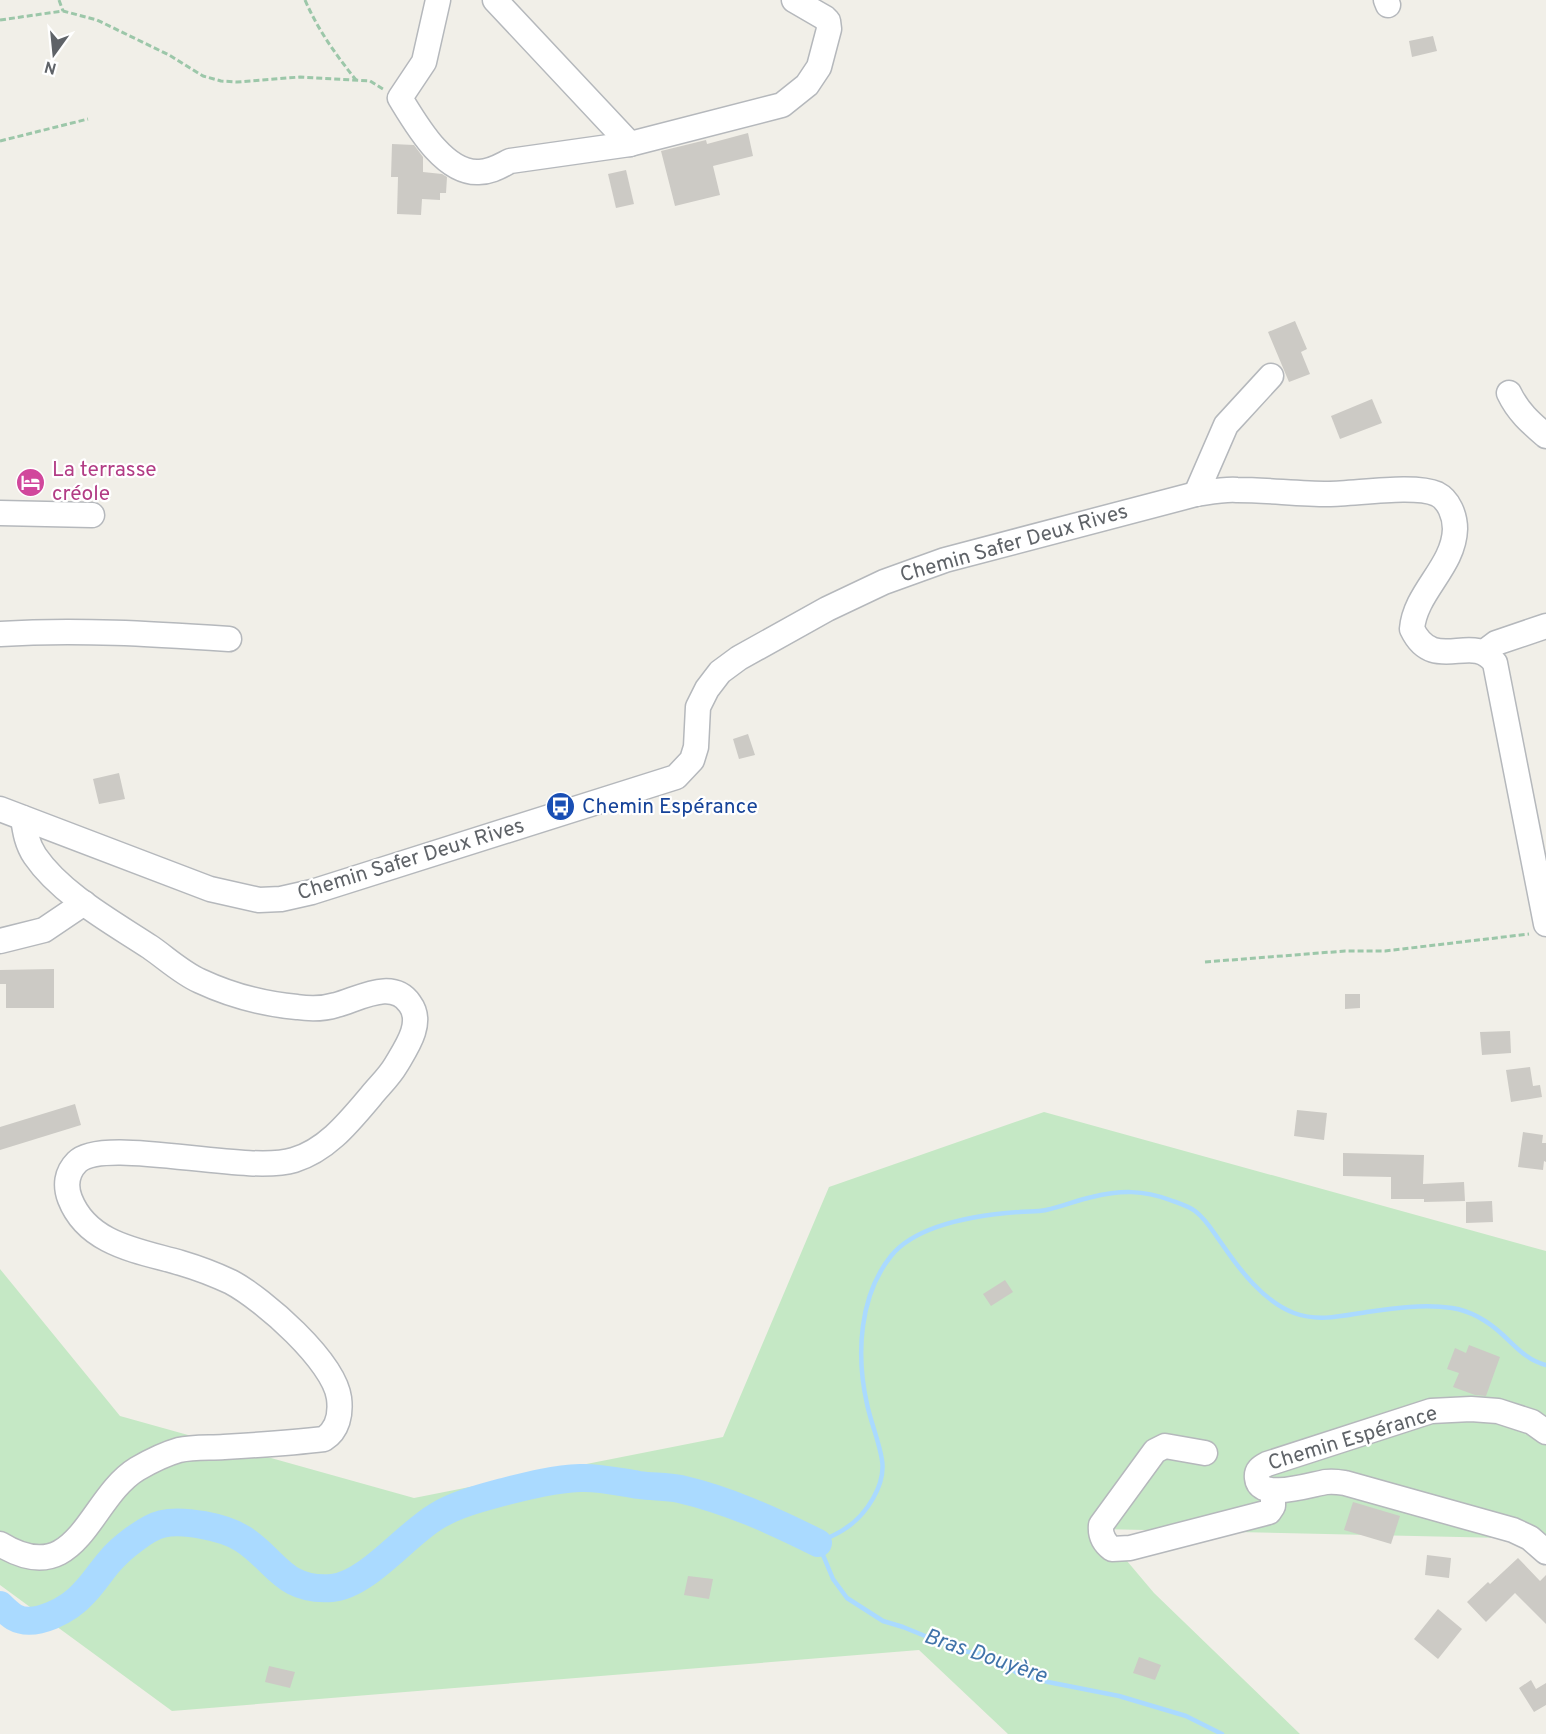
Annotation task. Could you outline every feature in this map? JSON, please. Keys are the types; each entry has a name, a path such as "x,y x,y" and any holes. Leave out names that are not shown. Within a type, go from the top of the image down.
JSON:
{"street":[{"path":"438,0 424,62 400,98 412,120 438,153 454,165 479,172 492,170 510,161 630,144 782,105 807,85 819,68 829,29 828,21 794,0"},
{"path":"495,0 630,144"},
{"path":"1196,494 1226,425 1271,376"},
{"path":"1509,393 1515,406 1546,436"},
{"name":"Chemin Safer Deux Rives","path":"0,809 220,892 259,900 281,899 312,892 675,777 692,760 696,747 698,707 706,689 720,672 739,658 826,609 884,582 945,560 1196,494 1234,490 1327,494 1414,490 1440,495 1450,507 1455,520 1448,556 1416,611 1412,628 1423,645 1443,652 1476,650 1484,652 1496,643 1546,626"},
{"path":"0,513 92,515"},
{"path":"0,634 133,632 230,639"},
{"path":"1484,652 1492,659 1496,668 1540,929"},
{"path":"0,1544 27,1556 56,1554 63,1551 81,1534 123,1480 136,1470 180,1450 301,1442 330,1436 339,1419 338,1392 323,1364 305,1343 258,1300 232,1282 186,1264 117,1244 100,1236 76,1211 67,1187 69,1173 82,1157 111,1151 250,1164 274,1164 295,1160 314,1152 331,1140 392,1072 414,1032 415,1019 408,1000 399,994 386,991 321,1009 253,1000 196,979 84,903 50,874 28,846 23,818"},
{"path":"0,941 44,930 84,903"},
{"name":"Chemin Espérance","path":"1546,1432 1532,1422 1498,1410 1431,1411 1267,1464 1257,1473 1257,1481 1266,1489 1273,1491 1329,1481 1345,1483 1513,1530 1530,1538 1546,1552"},
{"path":"1206,1453 1165,1446 1155,1451 1101,1525 1100,1532 1107,1545 1112,1550 1130,1548 1269,1512 1273,1506 1273,1491"}],"path":[{"path":"59,0 63,11"},
{"path":"305,0 314,22 332,50 356,80"},
{"path":"0,20 63,11 97,20 169,55 203,76 221,81 237,82 300,77 370,81 400,98"},
{"path":"0,141 88,119"},
{"path":"1205,962 1345,951 1385,951 1540,929"}],"green space":[{"path":"1044,1112 1546,1251 1546,1539 1100,1529 1154,1593 1300,1734 1008,1734 919,1650 172,1711 0,1585 0,1269 120,1416 414,1498 723,1437 829,1187"}],"building":[{"path":"1433,36 1437,51 1412,57 1409,41"},
{"path":"748,133 753,156 713,166 720,195 675,206 661,151 706,140 707,144"},
{"path":"392,144 414,145 423,157 423,172 442,174 447,177 446,193 440,193 440,200 422,199 421,215 397,214 398,177 391,177"},
{"path":"626,170 634,204 616,208 608,174"},
{"path":"1295,321 1307,349 1301,352 1310,374 1289,382 1268,332"},
{"path":"1372,399 1382,423 1340,439 1331,416"},
{"path":"748,734 755,755 739,759 733,739"},
{"path":"119,773 125,799 99,804 93,779"},
{"path":"54,969 54,1008 6,1008 6,984 0,984 0,970"},
{"path":"1345,994 1360,994 1360,1008 1345,1009"},
{"path":"1510,1031 1511,1053 1482,1055 1480,1032"},
{"path":"1530,1067 1533,1086 1540,1085 1542,1097 1511,1102 1506,1070"},
{"path":"75,1104 81,1125 0,1150 0,1127"},
{"path":"1297,1110 1327,1113 1324,1140 1294,1136"},
{"path":"1523,1132 1543,1135 1542,1143 1546,1143 1546,1162 1544,1161 1543,1170 1518,1167"},
{"path":"1343,1153 1424,1155 1423,1184 1464,1182 1465,1201 1424,1202 1424,1199 1391,1199 1391,1177 1343,1176"},
{"path":"1492,1201 1493,1222 1466,1223 1466,1202"},
{"path":"1005,1280 1013,1292 991,1306 983,1294"},
{"path":"1469,1345 1500,1357 1486,1396 1475,1395 1453,1387 1459,1373 1447,1369 1455,1348 1466,1353"},
{"path":"1353,1502 1400,1516 1391,1544 1344,1530"},
{"path":"1427,1555 1451,1558 1449,1578 1425,1575"},
{"path":"1518,1558 1540,1581 1546,1575 1546,1624 1515,1593 1486,1622 1467,1602"},
{"path":"688,1576 713,1579 709,1599 684,1595"},
{"path":"1438,1609 1462,1629 1438,1659 1414,1639"},
{"path":"1139,1657 1161,1665 1155,1680 1133,1673"},
{"path":"269,1666 295,1672 290,1688 265,1682"},
{"path":"1531,1680 1536,1689 1546,1683 1546,1705 1534,1712 1519,1688"}],"waterway":[{"name":"Bras Douyère","path":"1222,1734 1186,1716 1119,1696 1048,1682 1017,1673 990,1655 962,1651 883,1621 847,1598 833,1579 818,1543 843,1530 861,1515 873,1498 881,1479 882,1460 864,1385 861,1346 866,1307 880,1272 891,1256 917,1236 950,1223 986,1216 1043,1211 1086,1198 1113,1193 1150,1194 1180,1203 1195,1211 1253,1284 1272,1301 1294,1313 1321,1318 1410,1307 1452,1308 1473,1314 1498,1330 1528,1357 1546,1365"},
{"path":"0,1605 12,1616 22,1620 32,1621 52,1616 78,1599 115,1556 134,1539 156,1526 171,1523 204,1525 226,1531 254,1547 291,1580 315,1588 332,1588 359,1578 425,1524 453,1508 512,1490 570,1479 602,1479 675,1488 716,1499 750,1512 818,1543"}],"place":[{"name":"La terrasse créole","path":"31,482"},
{"name":"Chemin Espérance","path":"561,807"}]}
